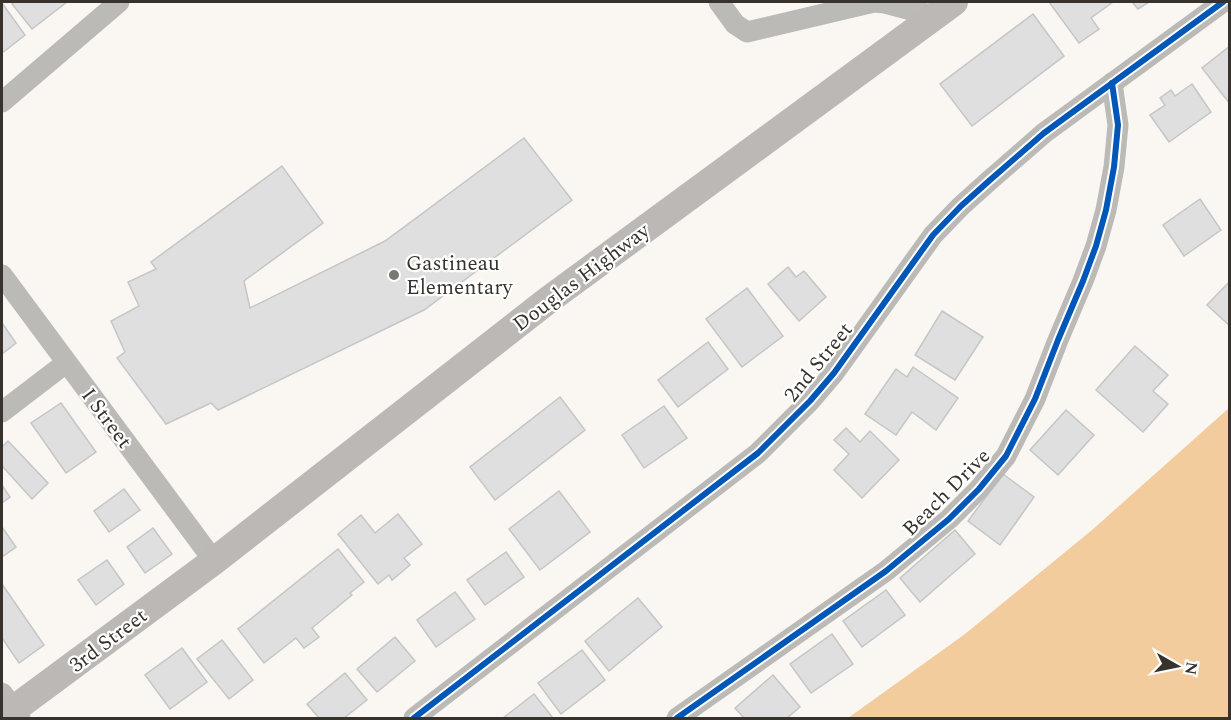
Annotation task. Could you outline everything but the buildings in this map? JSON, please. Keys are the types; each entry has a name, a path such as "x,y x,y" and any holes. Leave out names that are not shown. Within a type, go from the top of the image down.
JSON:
{"main road":[{"name":"Douglas Highway","path":"214,561 547,301 944,9"},
{"name":"3rd Street","path":"9,710 214,561"}],"street":[{"path":"2,102 119,2"},
{"path":"718,2 735,24 747,32 874,2 944,9"},
{"name":"2nd Street","path":"414,718 758,453 810,401 834,373 933,235 961,206 1044,133 1223,2"},
{"name":"Beach Drive","path":"677,718 886,570 949,519 979,489 1006,456 1035,399 1096,246 1114,168 1118,125 1112,83"},
{"name":"I Street","path":"2,275 214,561"},
{"path":"2,412 66,363"}],"shaded area":[{"path":"1229,408 1229,718 848,718 965,634 1092,530"}],"cycle path":[{"path":"414,718 758,453 810,401 834,373 933,235 961,206 1044,133 1223,2"},
{"path":"677,718 886,571 949,519 979,489 1006,456 1035,399 1096,246 1114,167 1118,125 1112,83"}],"place":[{"name":"Gastineau Elementary","path":"394,275"}]}
